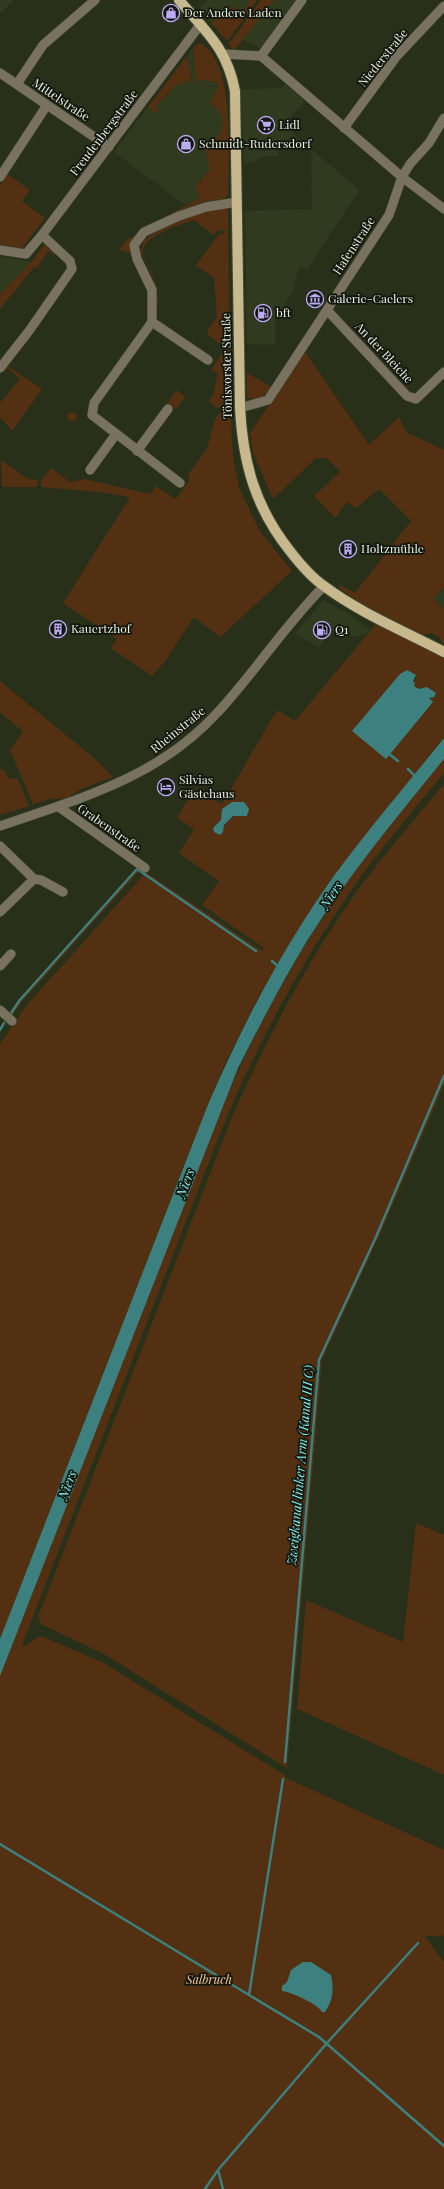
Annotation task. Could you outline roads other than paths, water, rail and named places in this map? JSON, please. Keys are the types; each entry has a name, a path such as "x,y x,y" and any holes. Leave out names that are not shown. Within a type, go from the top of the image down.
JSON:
{"main road":[{"name":"Tönisvorster Straße","path":"179,0 224,54 229,65 235,91 240,408 242,441 252,484 264,513 274,530 295,557 324,586 375,617 444,652"}],"street":[{"path":"17,84 43,45 95,0"},
{"path":"261,56 302,0"},
{"name":"Niederstraße","path":"344,128 396,57 444,6"},
{"name":"Freudenbergstraße","path":"0,250 26,254 109,147 200,25"},
{"path":"224,54 261,56 402,177 444,210"},
{"name":"Mittelstraße","path":"0,73 109,147"},
{"path":"0,177 47,105"},
{"name":"Hafenstraße","path":"240,408 268,400 388,215 402,177 410,164 429,143 444,118"},
{"path":"180,483 92,415 94,403 152,322 152,290 138,259 134,245 144,232 179,216 206,207 237,202"},
{"path":"0,368 29,331 72,270 70,261 42,235"},
{"name":"An der Bleiche","path":"327,310 407,396 416,399 444,372"},
{"path":"152,322 208,360"},
{"path":"137,451 168,409"},
{"path":"90,470 116,434"},
{"name":"Rheinstraße","path":"0,826 59,807 121,784 165,758 218,713 324,586"},
{"name":"Grabenstraße","path":"59,807 144,868"},
{"path":"0,846 34,879 41,880 63,892"},
{"path":"0,912 34,879"},
{"path":"0,966 11,954"},
{"path":"0,1010 12,1021"}],"water":[{"path":"407,670 416,675 413,681 415,683 414,686 419,689 427,687 436,693 434,697 429,698 433,702 386,759 352,731 400,674"},
{"name":"Niers","path":"444,738 444,759 339,893 307,941 238,1068 0,1676 0,1639 220,1076 265,986 317,900 362,839"},
{"path":"232,802 244,802 249,809 247,816 233,816 224,825 223,832 220,835 214,832 213,828 221,820 222,809"},
{"path":"303,1962 311,1962 331,1975 332,1995 325,2012 322,2012 315,2005 304,1999 282,1991 282,1986 287,1982 291,1970"}],"waterway":[{"path":"388,753 398,761"},
{"path":"408,769 415,776"},
{"path":"10,1015 19,1001 137,869 256,951"},
{"path":"272,961 279,967"},
{"path":"0,1030 4,1023"},
{"name":"Zweigkanal linker Arm (Kanal III C)","path":"285,1762 319,1360 376,1237 444,1076"},
{"name":"Zweigkanal linker Arm (Kanal III C)","path":"283,1779 249,1995 319,2037 444,2146"},
{"path":"0,1844 249,1995"},
{"path":"223,2189 218,2170 327,2043 418,1943"},
{"path":"205,2189 218,2170"}],"place":[{"name":"Der Andere Laden","path":"171,13"},
{"name":"Lidl","path":"266,125"},
{"name":"Schmidt-Rudersdorf","path":"186,144"},
{"name":"Galerie-Caelers","path":"315,299"},
{"name":"bft","path":"263,313"},
{"name":"Holtzmühle","path":"348,549"},
{"name":"Kauertzhof","path":"58,629"},
{"name":"Q1","path":"322,630"},
{"name":"Silvias Gästehaus","path":"166,787"}],"park label":[{"name":"Salbruch","path":"209,1980"}]}
